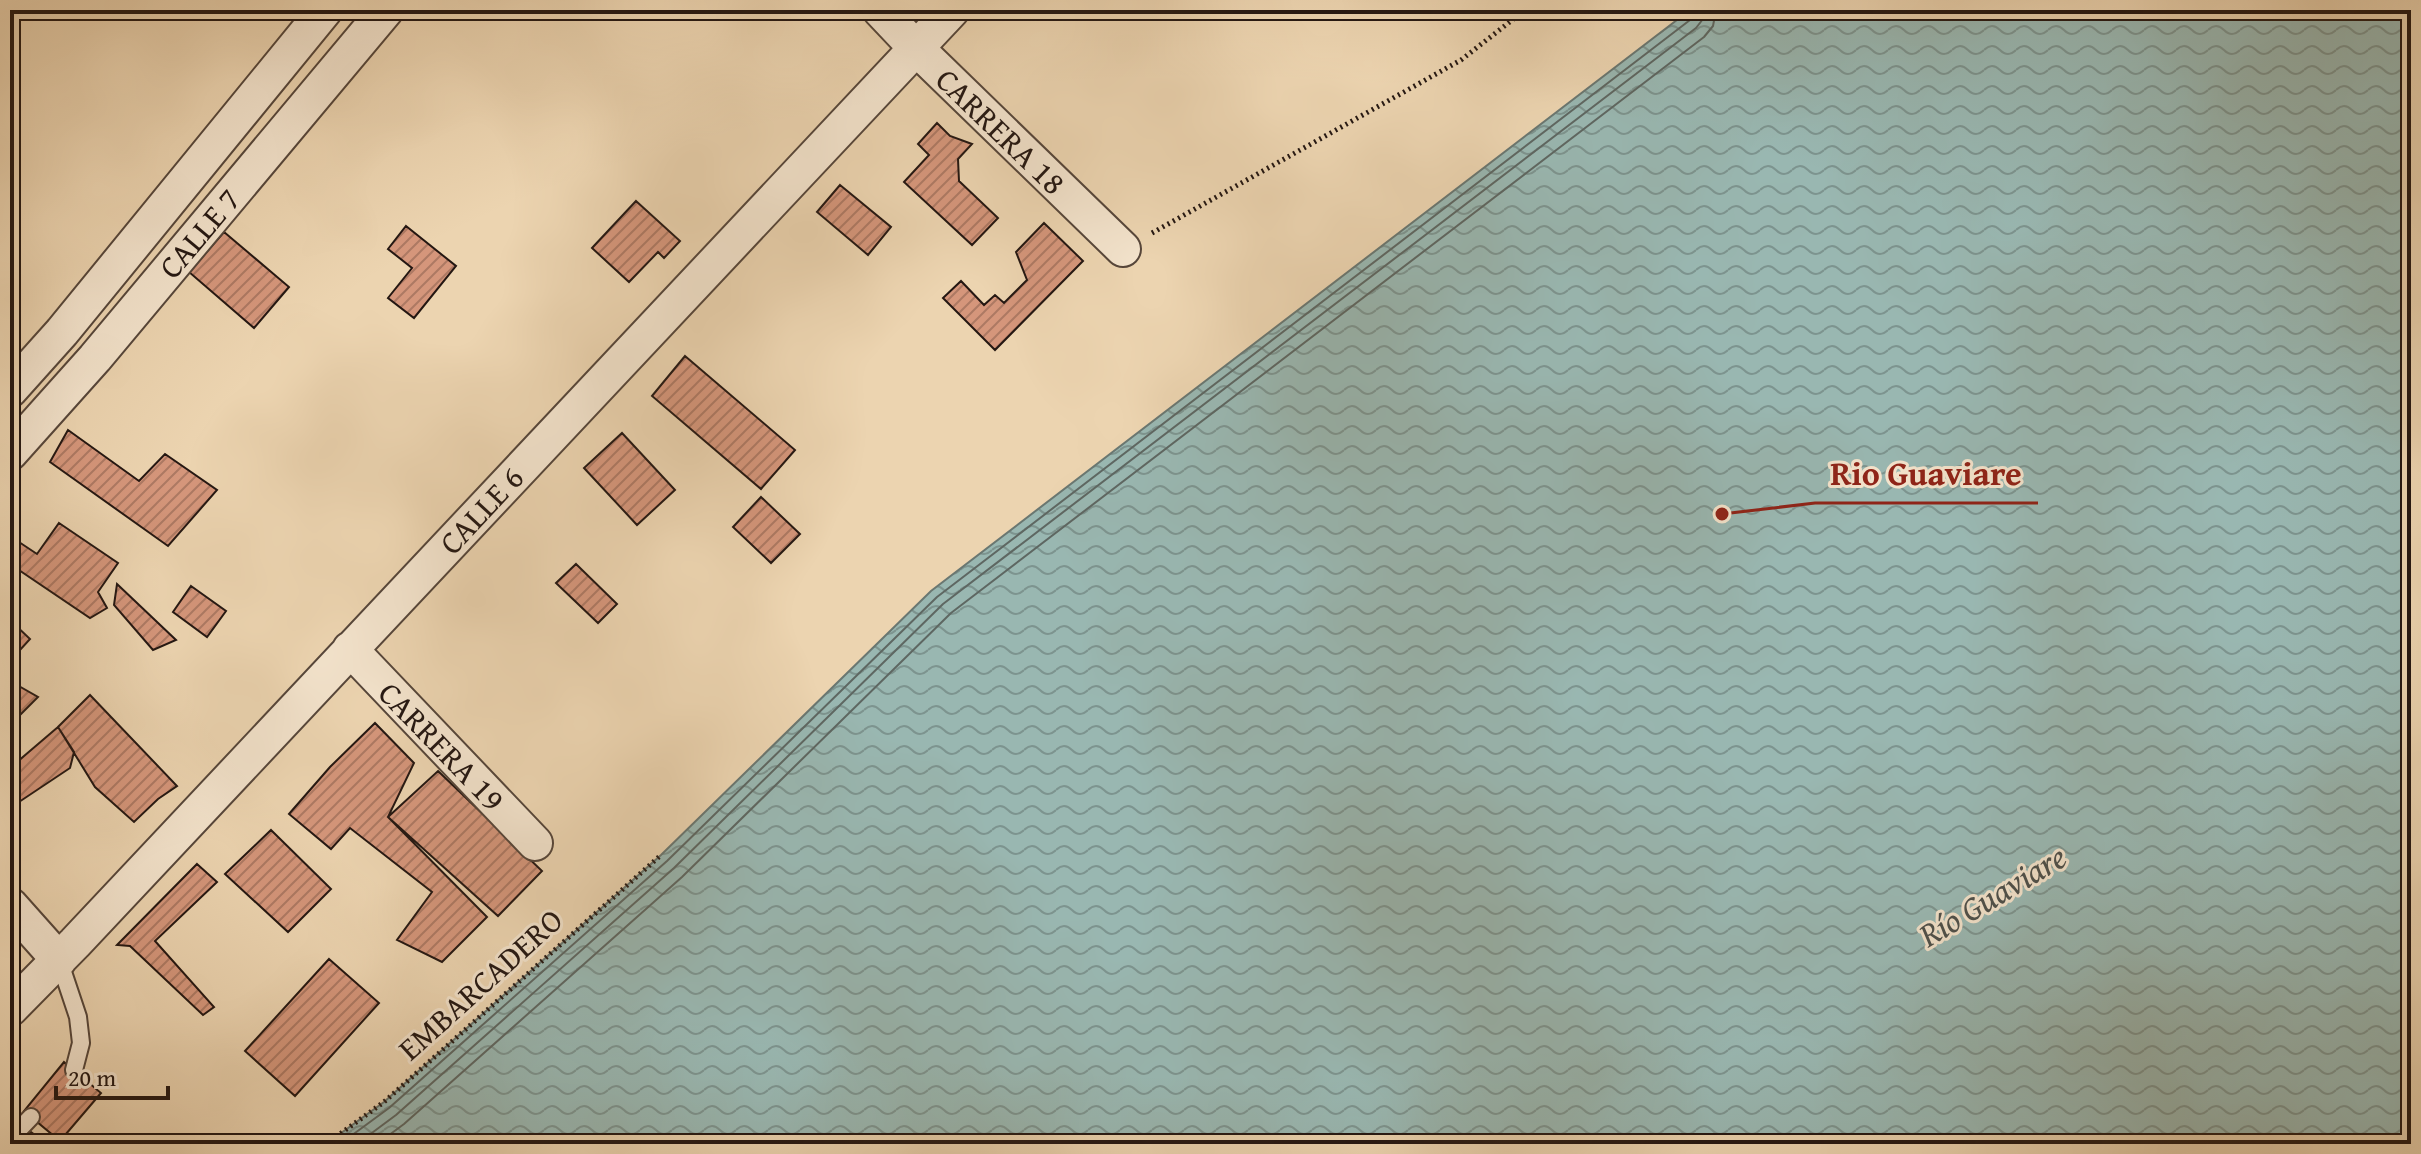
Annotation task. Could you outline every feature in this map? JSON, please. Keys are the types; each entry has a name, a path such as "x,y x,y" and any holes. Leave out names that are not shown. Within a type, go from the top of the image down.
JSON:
{"street":[{"name":"CALLE 7","path":"10,390 62,332 325,10"},
{"name":"CALLE 7","path":"10,453 95,358 386,10"},
{"name":"CARRERA 18","path":"880,10 1123,249"},
{"name":"CALLE 6","path":"16,989 59,960 948,12"},
{"path":"62,332 95,358"},
{"name":"CARRERA 19","path":"350,649 535,843"},
{"path":"10,905 59,960"}],"lane":[{"path":"59,960 78,1017 81,1043 74,1070"},
{"path":"10,1139 31,1117"}],"path":[{"path":"1123,249 1461,60 1525,10"},
{"name":"EMBARCADERO","path":"326,1144 384,1102 661,855"}],"water":[{"name":"Río Guaviare","path":"1690,10 2411,10 2411,1144 326,1144 384,1102 661,855 931,591"}],"building":[{"path":"937,123 950,136 972,144 958,159 959,181 998,218 972,245 904,182 929,155 918,144"},
{"path":"840,185 891,227 868,255 817,212"},
{"path":"636,201 680,241 664,258 658,252 629,282 592,248"},
{"path":"1044,223 1083,261 995,350 943,298 961,281 984,305 995,295 1004,303 1027,280 1016,252"},
{"path":"406,226 456,266 414,318 388,298 412,268 388,249"},
{"path":"224,232 289,287 254,328 189,272"},
{"path":"685,356 795,450 761,489 652,396"},
{"path":"68,430 139,481 165,454 217,490 168,546 50,462"},
{"path":"622,433 675,490 637,525 584,468"},
{"path":"761,497 800,534 771,563 733,527"},
{"path":"59,523 118,563 98,592 107,608 90,618 10,564 10,536 37,554"},
{"path":"576,564 617,604 598,623 556,583"},
{"path":"117,584 176,640 153,650 114,605"},
{"path":"191,586 226,611 207,637 173,612"},
{"path":"10,620 30,639 10,661"},
{"path":"10,681 38,697 10,725"},
{"path":"90,695 177,786 134,822 95,787 58,727"},
{"path":"375,723 414,763 388,817 487,917 442,962 397,940 432,892 350,828 331,849 289,814 330,767"},
{"path":"58,727 74,752 70,768 10,808 10,768"},
{"path":"438,771 542,871 498,916 388,817"},
{"path":"271,830 331,889 288,932 225,874"},
{"path":"197,864 217,882 155,941 214,1007 203,1015 130,946 117,945"},
{"path":"329,959 379,1003 295,1096 245,1051"},
{"path":"64,1062 101,1093 60,1141 24,1111"},
{"path":"31,1132 47,1144 21,1144"}],"place":[{"name":"Rio Guaviare","path":"1722,514"}]}
